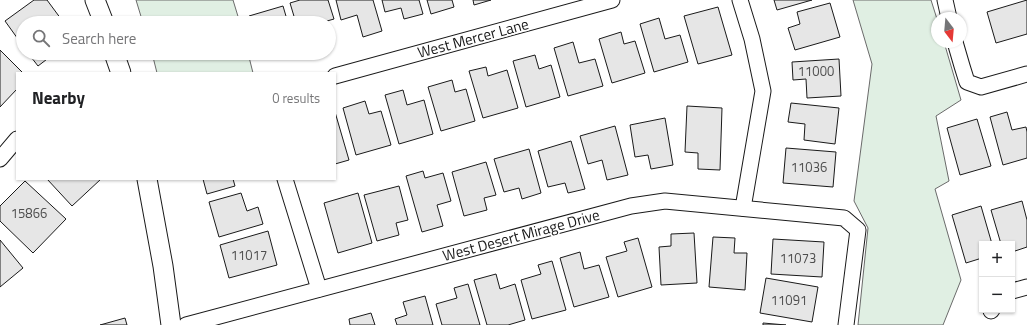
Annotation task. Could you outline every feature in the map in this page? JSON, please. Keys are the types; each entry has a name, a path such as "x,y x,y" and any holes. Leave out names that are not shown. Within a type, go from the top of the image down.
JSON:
{"street":[{"path":"95,0 101,16"},
{"name":"West Mercer Lane","path":"336,76 612,0"},
{"path":"740,0 752,39 763,91 743,208"},
{"path":"944,0 947,12"},
{"path":"957,48 967,82 981,87 1027,74"},
{"path":"116,60 121,72"},
{"path":"0,158 16,140"},
{"path":"147,180 163,266 171,325"},
{"path":"285,180 319,289"},
{"name":"West Desert Mirage Drive","path":"186,325 631,206 665,201 844,218 858,230 846,325"},
{"path":"1015,290 1027,287"}],"green space":[{"path":"136,0 233,0 238,16 141,16"},
{"path":"853,0 931,0 935,12 931,12 931,48 946,48 961,100 936,116 949,181 935,189 961,280 943,325 858,325 868,228 854,201 872,64"},
{"path":"154,60 250,60 253,72 157,72"}],"building":[{"path":"34,0 47,0 59,16 16,16 16,36 5,21"},
{"path":"300,0 328,0 333,16 294,16 290,3"},
{"path":"336,0 373,0 382,31 363,37 357,15 341,20"},
{"path":"382,0 419,0 423,14 404,19 401,8 385,12"},
{"path":"427,0 452,0 454,7 431,14"},
{"path":"473,0 491,0 474,5"},
{"path":"774,0 812,0 777,10"},
{"path":"1027,0 1027,34 996,43 987,12"},
{"path":"830,3 840,37 795,50 788,28 800,24 797,12"},
{"path":"283,6 286,16 249,16"},
{"path":"718,7 732,55 698,64 684,16"},
{"path":"659,18 665,39 680,35 688,62 654,72 640,24"},
{"path":"621,32 624,44 635,41 645,73 612,83 599,39"},
{"path":"573,42 579,63 595,59 603,86 568,96 554,48"},
{"path":"0,50 22,72 16,72 16,90 0,107"},
{"path":"535,55 539,69 551,65 560,97 526,107 513,61"},
{"path":"839,59 841,96 807,98 806,79 793,80 792,62"},
{"path":"33,60 46,60 38,66"},
{"path":"486,67 488,76 507,70 518,108 483,118 469,71"},
{"path":"452,80 455,92 466,89 475,121 441,131 428,87"},
{"path":"403,90 407,105 424,100 433,134 399,144 385,95"},
{"path":"365,101 369,114 381,111 391,145 356,155 343,108"},
{"path":"791,103 839,108 835,144 804,140 805,124 788,122"},
{"path":"687,106 722,108 720,170 698,169 698,153 685,152"},
{"path":"1007,112 1012,130 1026,127 1027,158 1003,165 990,117"},
{"path":"336,115 349,160 336,164"},
{"path":"665,118 673,165 651,169 648,155 635,157 630,125"},
{"path":"977,119 991,166 960,175 947,128"},
{"path":"615,126 628,175 607,180 602,160 588,164 580,136"},
{"path":"571,141 585,189 568,193 565,183 548,187 538,151"},
{"path":"786,148 836,152 833,187 783,183"},
{"path":"529,149 541,193 522,199 519,188 504,192 494,159"},
{"path":"486,162 496,195 484,198 487,210 464,216 452,172"},
{"path":"423,171 425,178 443,173 451,201 437,205 443,226 422,232 406,176"},
{"path":"48,180 100,180 72,206"},
{"path":"203,180 233,180 235,186 207,194"},
{"path":"25,181 66,219 33,253 0,221 0,206"},
{"path":"399,186 408,220 396,223 399,235 377,241 364,195"},
{"path":"241,193 247,211 258,207 263,224 219,237 209,202"},
{"path":"358,193 372,243 338,253 324,203"},
{"path":"1022,201 1027,220 1027,247 1015,251 1015,241 1000,241 991,210"},
{"path":"981,206 991,241 979,241 979,259 966,263 952,215"},
{"path":"268,231 277,265 229,278 220,245"},
{"path":"694,233 697,283 661,285 659,247 671,246 671,234"},
{"path":"713,237 735,238 734,253 747,253 745,290 709,287"},
{"path":"638,238 652,287 618,297 606,257 627,251 624,242"},
{"path":"773,239 824,242 822,277 771,274"},
{"path":"0,240 23,268 0,287"},
{"path":"580,252 584,269 599,265 609,297 574,307 560,258"},
{"path":"552,261 566,310 532,319 521,280 541,274 538,265"},
{"path":"496,274 500,289 515,284 525,320 508,325 487,325 474,280"},
{"path":"766,278 818,287 812,322 760,313"},
{"path":"468,284 480,325 442,325 436,304 457,298 454,288"},
{"path":"425,296 433,325 397,325 395,319 407,315 403,302"},
{"path":"371,313 375,325 350,325 349,319"},
{"path":"125,318 127,325 100,325"},
{"path":"763,323 786,325 763,325"}]}
